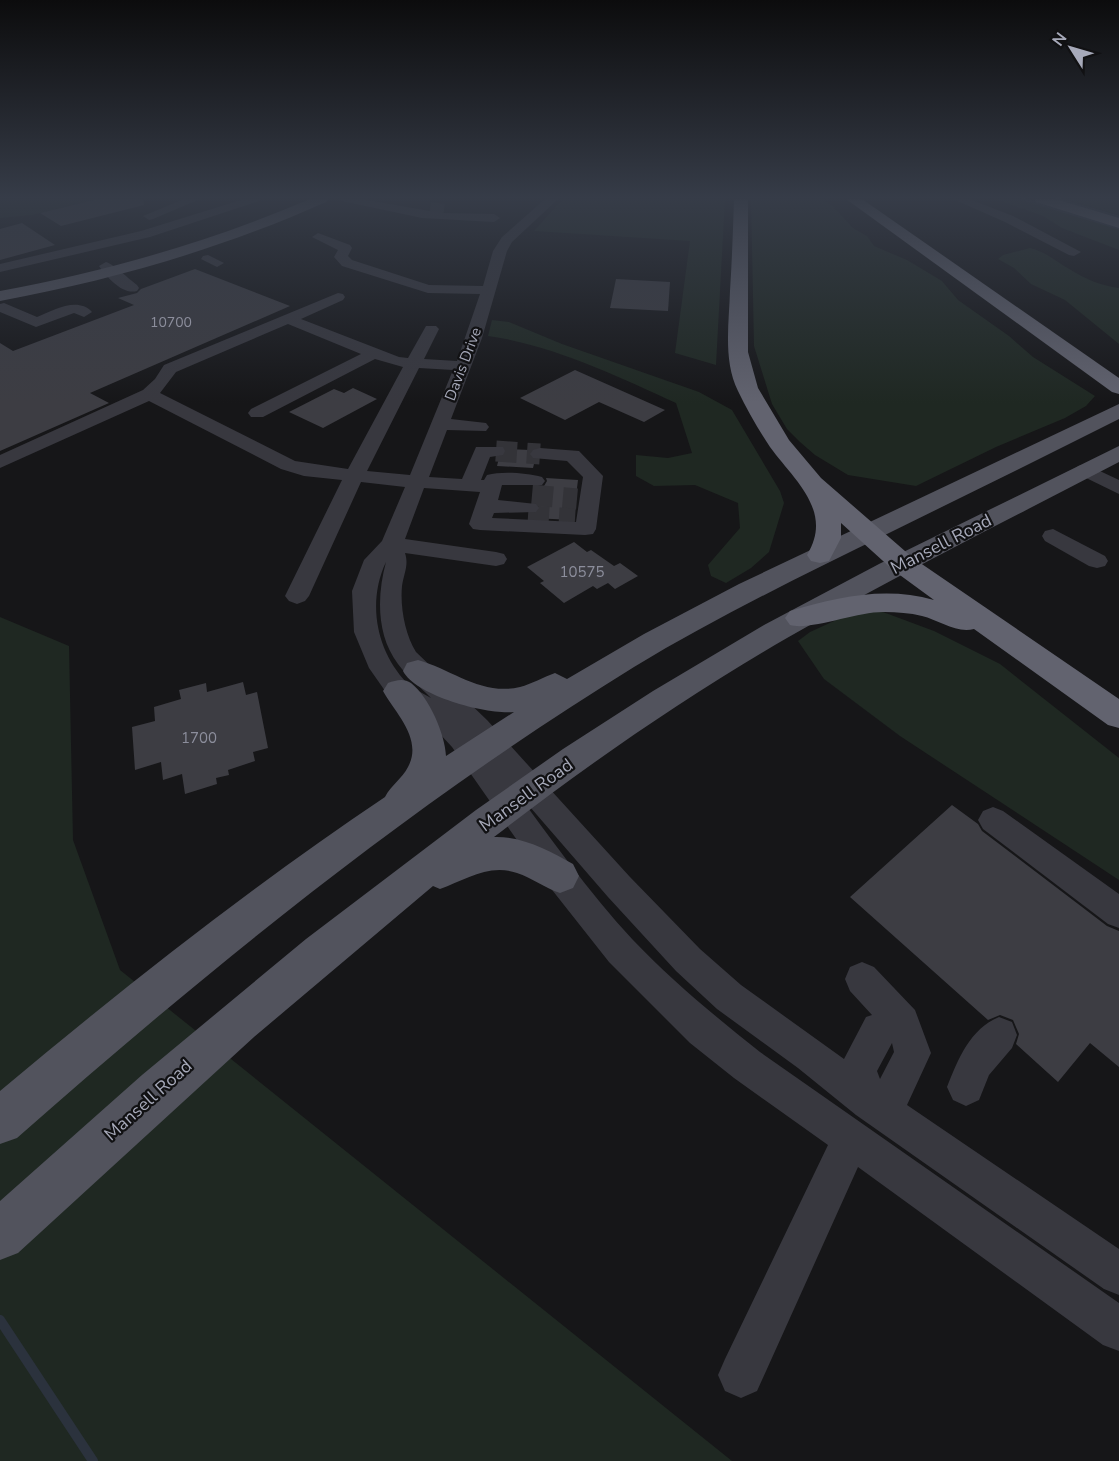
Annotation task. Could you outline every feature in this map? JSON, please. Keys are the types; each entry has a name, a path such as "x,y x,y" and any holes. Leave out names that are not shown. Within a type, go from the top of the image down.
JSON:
{"highway":[{"path":"739,267 737,334 741,370 766,424 812,483 825,507 830,525 827,546 820,555"},
{"path":"948,267 1119,388"},
{"path":"812,483 903,564 1021,622 1114,712"},
{"path":"800,618 861,602 898,601 941,611 1021,622"}],"main road":[{"path":"0,287 117,267"},
{"path":"0,296 120,267"},
{"path":"1085,470 1076,463 1073,456 1076,450 1114,414"},
{"path":"0,1120 163,984 335,854 483,750 577,689 733,598 1114,414"},
{"name":"Mansell Road","path":"0,1235 106,1138 287,979 378,905 520,798 666,698 800,618 1085,470 1119,455"},
{"path":"335,854 417,785 423,776 429,753 428,738 418,714 409,681 478,698 509,702 522,701 542,693 620,647 663,638"},
{"path":"378,905 455,864 478,856 504,853 529,858 560,876"}],"street":[{"path":"361,267 436,290 490,290"},
{"name":"Davis Drive","path":"496,267 463,366 392,544 375,560 369,573 364,591 364,621 371,650 409,681 462,739 483,750 520,798"},
{"path":"109,270 132,288"},
{"path":"0,462 143,397 162,382 170,369 338,297"},
{"path":"0,308 4,307 36,322 75,308 84,312"},
{"path":"288,318 397,362 463,366"},
{"path":"297,596 354,476 431,329"},
{"path":"256,413 375,353"},
{"path":"115,387 143,397 303,470 533,491 572,455 583,500 585,529 486,487"},
{"path":"440,424 480,427"},
{"path":"1119,455 1117,466 1119,470"},
{"path":"1085,470 1119,488"},
{"path":"486,487 533,491"},
{"path":"486,487 583,500"},
{"path":"1053,536 1097,561"},
{"path":"392,544 450,562 496,559"},
{"name":"Davis Drive","path":"392,544 397,562 391,586 392,614 398,642 407,658 409,681"},
{"path":"364,621 392,614"},
{"path":"520,798 560,876 621,951 703,1030 851,1139 1119,1329"},
{"path":"520,798 729,997 812,1055 869,1102 1119,1274"},
{"path":"993,820 1119,913"},
{"path":"862,979 903,1022 913,1053 894,1092 869,1102"},
{"path":"966,1088 974,1064 999,1035"},
{"path":"741,1375 851,1139"}],"shaded area":[{"path":"686,267 721,267 716,365 675,353"},
{"path":"752,267 919,267 942,281 958,300 1009,336 1033,357 1095,396 1086,406 1065,418 996,447 916,486 848,475 815,455 787,429 772,404 754,346"},
{"path":"1066,267 1088,279 1119,288 1119,344 1065,300 1031,284 1014,268"},
{"path":"492,320 509,322 562,344 699,392 732,410 780,491 784,503 769,552 751,568 726,583 711,576 708,565 740,528 738,503 695,485 654,486 636,476 636,455 668,458 692,453 676,403 608,372 560,354 512,340 488,336"},
{"path":"856,611 883,612 934,631 1000,664 1119,758 1119,880 900,736 824,679 798,641 810,632"},
{"path":"0,617 69,646 73,840 120,970 732,1461 0,1461"}],"building":[{"path":"195,269 290,306 90,393 109,403 0,451 0,343 13,351 134,305 118,298 137,293 141,289"},
{"path":"616,279 670,282 668,311 610,308"},
{"path":"575,370 665,410 644,422 599,402 565,420 520,398"},
{"path":"353,388 377,399 323,428 289,412 334,389 344,393"},
{"path":"506,449 530,450 528,455 535,460 533,468 497,466 499,458 505,456"},
{"path":"546,478 578,480 573,520 532,518 533,514 538,513 541,509 535,502 538,487 544,486"},
{"path":"574,542 587,552 591,550 614,566 620,563 638,576 615,589 608,583 597,589 593,586 564,603 540,583 544,581 527,567"},
{"path":"243,682 246,695 257,692 268,748 253,752 255,761 228,770 229,775 216,778 217,784 185,794 182,774 163,780 161,762 135,770 132,727 155,721 154,707 181,699 179,690 206,683 207,692"},
{"path":"952,805 978,824 982,831 1107,926 1119,931 1119,1067 1090,1043 1058,1082 1016,1044 1019,1034 1013,1020 1000,1015 988,1020 850,897"}],"waterway":[{"path":"0,1320 93,1461"}],"tunnel":[{"path":"496,451 540,454"},
{"path":"532,495 577,499"},
{"path":"528,516 575,519"}]}
